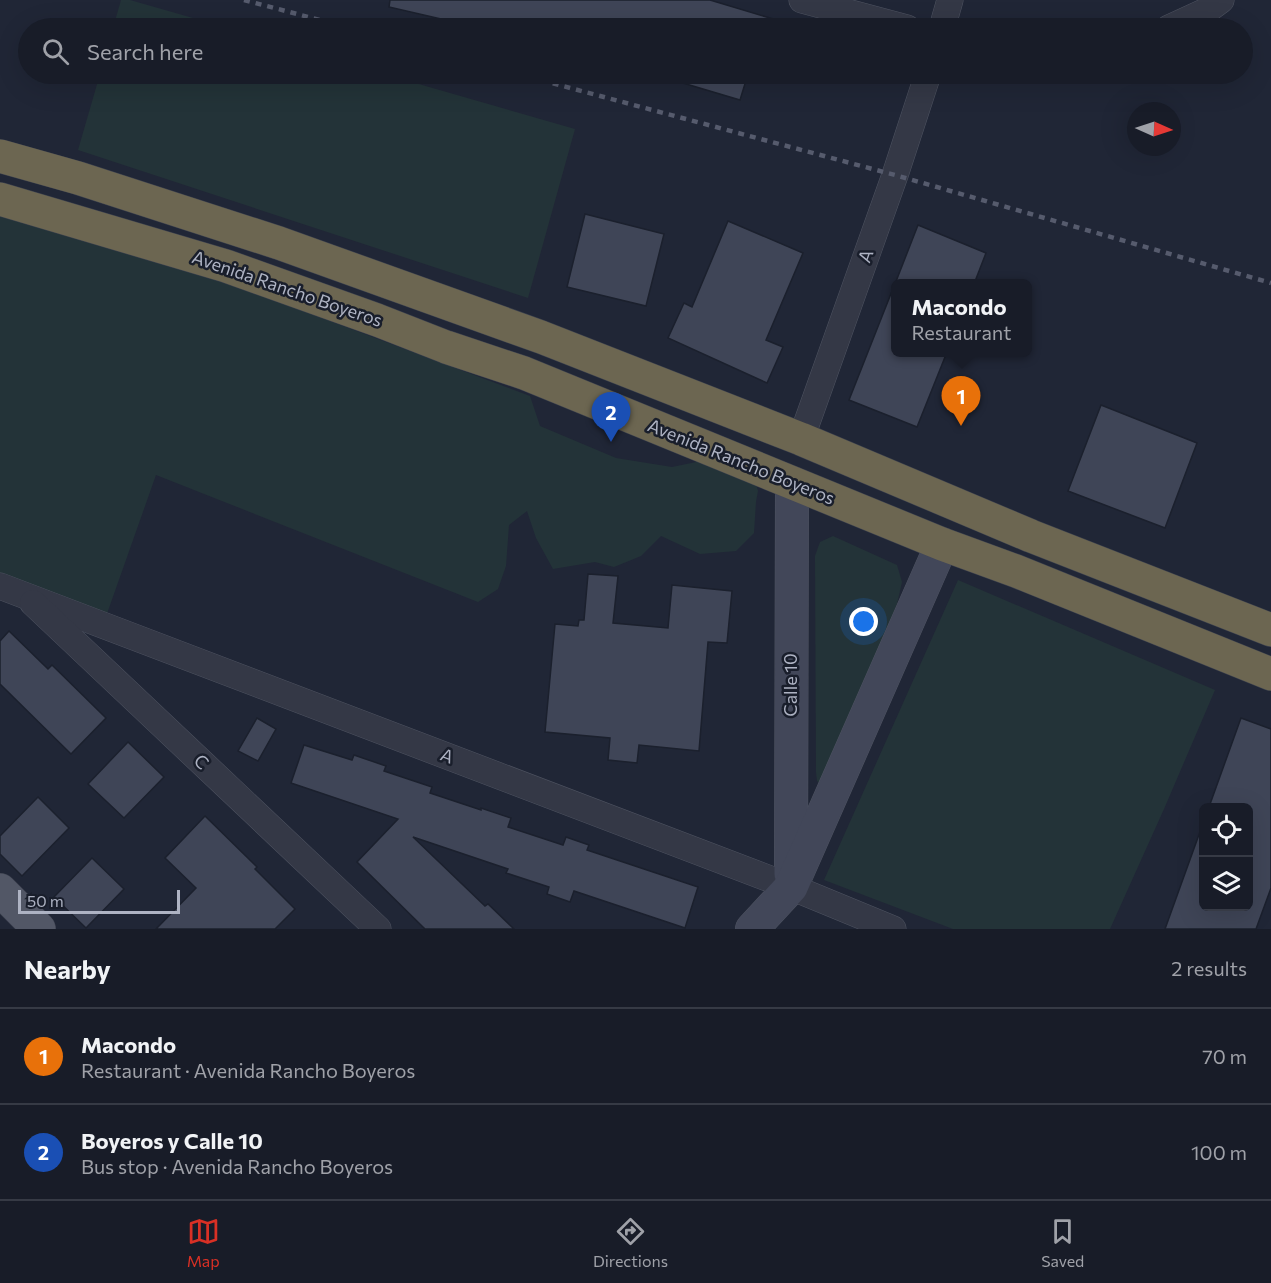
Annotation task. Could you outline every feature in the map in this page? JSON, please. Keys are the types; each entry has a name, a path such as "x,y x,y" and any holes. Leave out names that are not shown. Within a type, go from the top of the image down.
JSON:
{"highway":[{"path":"0,156 78,178 279,243 530,333 801,439 1030,537 1271,630"},
{"name":"Avenida Rancho Boyeros","path":"0,199 226,266 446,347 524,373 942,544 1016,571 1271,674"}],"main road":[{"path":"0,890 39,929"}],"street":[{"path":"802,0 870,18"},
{"path":"945,18 950,0"},
{"path":"1191,18 1221,0"},
{"name":"A","path":"801,439 895,175 925,84"},
{"name":"Calle 10","path":"791,887 792,483"},
{"path":"752,929 791,887 942,544"},
{"name":"A","path":"12,590 791,887 893,929"},
{"name":"C","path":"12,590 378,929"}],"shaded area":[{"path":"121,0 130,0 193,18 116,18"},
{"path":"97,84 419,84 575,129 528,298 78,150"},
{"path":"0,216 239,287 530,396 540,426 616,458 672,467 701,461 755,480 758,491 754,533 736,551 700,554 661,536 641,556 614,567 595,562 553,569 536,538 527,511 509,525 506,566 498,589 478,602 156,475 103,625 0,586"},
{"path":"833,536 897,565 902,582 897,604 828,779 821,784 817,781 816,772 815,556 820,542"},
{"path":"958,580 1215,690 1110,929 953,929 824,880"}],"building":[{"path":"390,0 710,0 770,18 437,18 389,7"},
{"path":"686,84 745,84 740,100"},
{"path":"585,214 664,234 646,306 567,287"},
{"path":"728,221 803,253 766,340 783,347 767,383 668,338 684,303 692,307"},
{"path":"918,225 986,253 976,279 897,279"},
{"path":"891,294 891,357 945,357 917,427 849,400"},
{"path":"1101,405 1197,443 1165,528 1068,491"},
{"path":"588,574 618,576 613,623 668,628 672,585 732,591 727,643 708,642 699,751 639,745 637,763 608,760 610,738 545,732 555,624 578,626 579,620 584,620"},
{"path":"9,631 48,669 52,665 106,718 71,754 0,684 0,641"},
{"path":"257,718 276,729 258,761 238,751"},
{"path":"1241,718 1271,729 1271,888 1256,929 1165,929 1199,835 1199,911 1253,911 1253,803 1210,803"},
{"path":"128,742 164,777 124,818 88,784"},
{"path":"304,745 352,760 354,755 386,766 384,771 432,787 430,793 511,818 508,827 563,845 566,837 589,845 587,850 698,887 685,928 574,891 570,902 547,894 549,887 506,873 508,869 413,837 485,906 488,904 514,929 425,929 357,862 398,819 291,783"},
{"path":"38,797 69,828 22,876 0,854 0,836"},
{"path":"205,816 257,867 255,869 295,909 275,929 156,929 196,888 165,858"},
{"path":"92,858 124,889 86,928 54,897"}],"railway":[{"path":"244,0 312,18"},
{"path":"555,84 895,175 1271,283"}],"place":[{"name":"Macondo","path":"961,426"},
{"name":"Boyeros y Calle 10","path":"611,442"}]}
